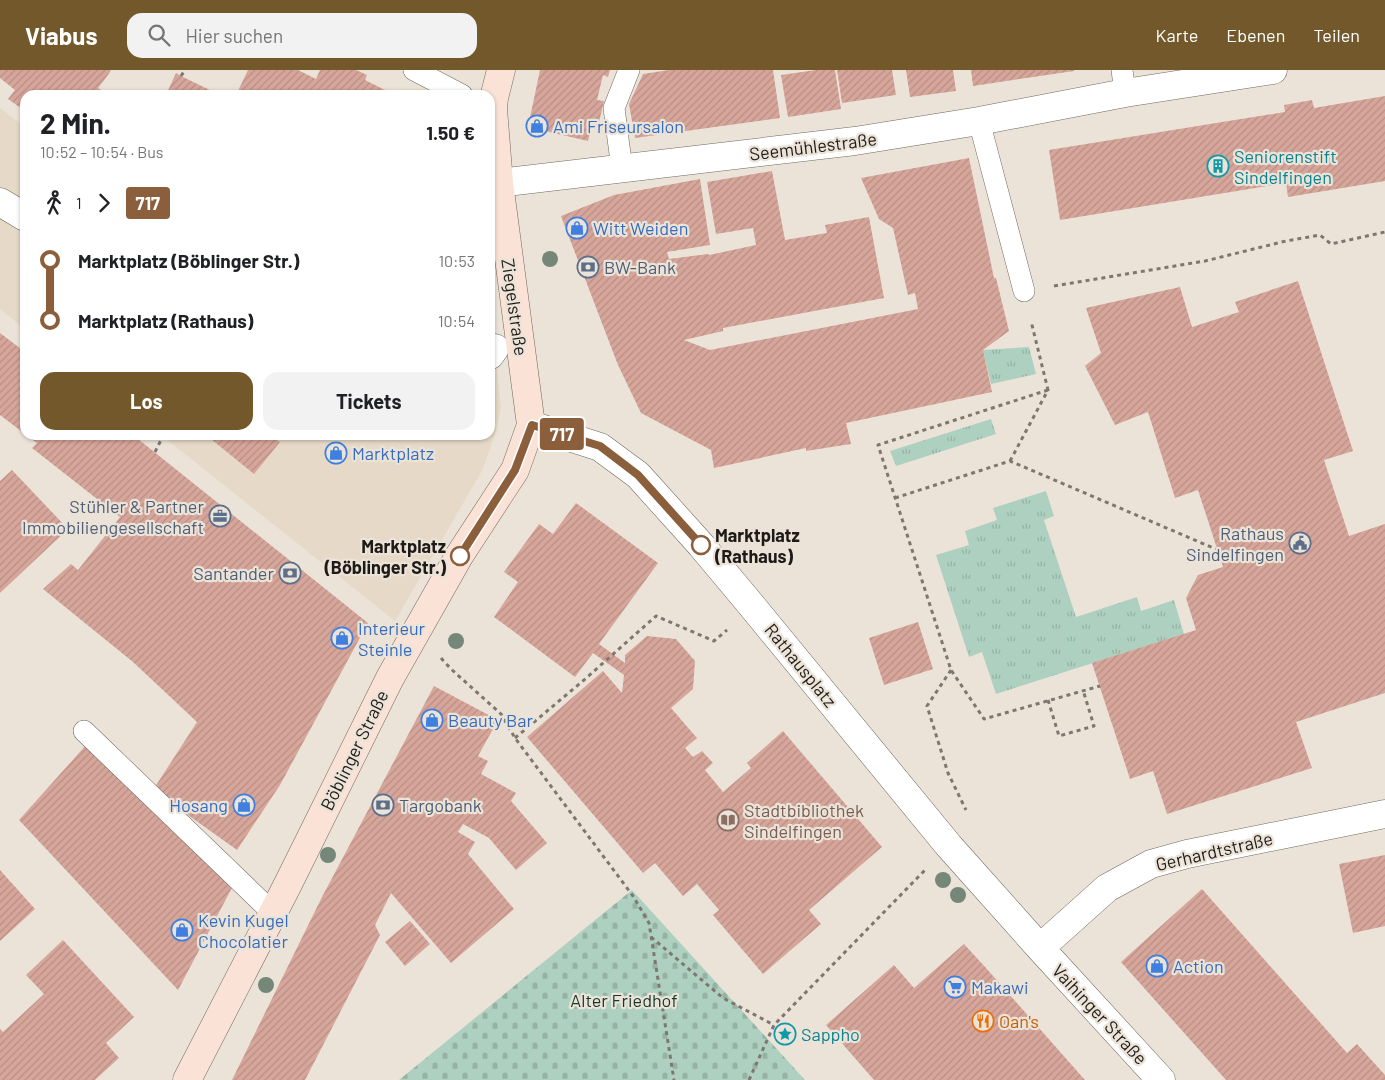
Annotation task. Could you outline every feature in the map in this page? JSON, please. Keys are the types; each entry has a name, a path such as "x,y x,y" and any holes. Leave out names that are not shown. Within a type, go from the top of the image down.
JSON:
{"main road":[{"name":"Ziegelstraße","path":"495,93 500,70"},
{"name":"Ziegelstraße","path":"495,146 532,425"},
{"name":"Böblinger Straße","path":"187,1080 390,678 460,556 515,470 532,425"}],"street":[{"name":"Seemühlestraße","path":"499,183 855,141 979,121 1124,82 1273,70"},
{"path":"0,202 20,213"},
{"name":"Rathausplatz","path":"532,425 600,446 638,475 701,545 949,846 1040,948"},
{"name":"Gerhardtstraße","path":"1040,948 1107,888 1151,864 1187,854 1385,814"},
{"name":"Vaihinger Straße","path":"1040,948 1161,1080"}],"lane":[{"path":"414,70 450,84"},
{"path":"622,169 614,108 629,70"},
{"path":"979,121 1024,291"},
{"path":"84,731 273,913"}],"path":[{"path":"181,76 185,70"},
{"path":"1059,285 1205,261 1286,241 1320,235 1331,244 1385,232"},
{"path":"1010,461 1048,390 1038,346"},
{"path":"1048,390 878,445 951,670 984,719 1100,686"},
{"path":"155,452 161,440"},
{"path":"895,498 1010,461 1218,550"},
{"path":"515,738 656,616 714,641 722,634"},
{"path":"451,669 501,714 515,738 633,896 649,923 674,1080"},
{"path":"749,1080 774,1025 972,821 948,773 927,706 951,670"},
{"path":"1048,700 1059,736 1094,726 1083,690"},
{"path":"650,936 723,998 774,1025"}],"shaded area":[{"path":"0,108 20,123 20,325 0,309"},
{"name":"Marktplatz","path":"495,353 501,408 495,434"},
{"name":"Marktplatz","path":"167,440 493,440 483,469 395,621"}],"green space":[{"path":"1029,347 1036,374 991,384 983,350"},
{"path":"991,419 996,434 896,466 890,451"},
{"path":"1046,491 1054,516 1044,520 1076,617 1137,597 1141,611 1174,600 1184,634 996,694 982,652 969,657 936,555 969,545 965,531 997,520 993,508"},
{"name":"Alter Friedhof","path":"632,890 805,1080 399,1080"}],"building":[{"path":"0,70 111,70 98,88 101,90 20,90 20,107 8,99 15,90 0,78"},
{"path":"248,70 298,70 316,79 320,70 356,70 367,75 365,80 385,90 238,90"},
{"path":"540,70 610,70 608,77 603,75 597,100 604,101 598,126 592,125 588,141 528,127"},
{"path":"669,70 773,70 780,118 635,138 629,104 643,74"},
{"path":"816,70 835,70 841,109 788,117 781,75"},
{"path":"837,70 892,70 896,95 842,103"},
{"path":"906,70 953,70 956,91 910,97"},
{"path":"971,70 1074,70 1074,71 973,86"},
{"path":"176,73 210,90 168,90"},
{"name":"Seniorenstift Sindelfingen","path":"1385,96 1385,181 1288,197 1286,183 1060,220 1049,150 1285,112 1284,105 1312,100 1314,108"},
{"path":"969,158 994,278 996,278 1009,331 983,350 992,392 846,423 851,444 806,451 806,448 714,468 711,450 641,413 618,365 561,216 614,195 700,179 710,245 667,252 669,259 709,255 756,245 753,228 716,234 707,182 772,171 785,240 827,233 825,225 869,217 884,298 723,328 723,331 684,340 710,350 918,309 915,293 908,295 893,228 879,219 861,178"},
{"name":"Rathaus Sindelfingen","path":"1298,281 1353,451 1324,460 1349,536 1385,524 1385,693 1296,722 1312,768 1167,814 1153,771 1130,779 1092,663 1196,630 1186,598 1198,575 1223,567 1198,490 1175,498 1148,412 1115,425 1085,366 1101,353 1086,308 1180,287 1192,327 1239,312 1235,302"},
{"path":"0,333 20,348 20,430 0,415"},
{"path":"33,440 139,440 368,623 280,785 237,850 153,790 197,722 133,662 43,589 71,564 78,570 120,517 32,448 37,443"},
{"path":"212,440 277,440 280,442 254,474"},
{"path":"12,470 68,529 0,593 0,481"},
{"name":"Stadtbibliothek Sindelfingen","path":"576,503 658,563 599,644 625,663 625,655 647,636 676,639 695,661 693,689 671,708 697,738 685,748 693,757 702,751 713,763 705,770 723,792 751,768 747,763 783,731 882,847 809,910 821,924 763,974 713,915 719,910 697,884 683,896 655,863 643,873 527,737 603,671 622,693 624,675 593,653 575,677 494,617 518,582 504,572 539,524 553,534"},
{"path":"918,622 933,669 884,685 869,638"},
{"path":"434,686 498,720 478,756 488,761 481,774 516,793 511,801 547,843 516,870 489,838 463,824 458,832 475,842 468,854 514,909 451,963 391,893 375,925 380,935 305,1080 232,1080 322,897"},
{"path":"87,744 234,884 178,990 19,820"},
{"path":"1385,855 1385,926 1353,933 1339,864"},
{"path":"0,870 35,909 0,941"},
{"path":"1202,889 1347,1053 1357,1044 1385,1075 1385,1080 1226,1080 1121,962"},
{"path":"410,921 430,944 405,966 385,942"},
{"path":"63,940 134,1017 106,1043 119,1058 95,1080 0,1080 0,1029 3,1032 44,994 26,975"},
{"path":"964,944 1085,1080 874,1080 826,1025 894,965 914,988"}],"bus line":[{"name":"717","path":"460,556 515,470 532,425 600,446 638,475 701,545"}],"place":[{"name":"Ami Friseursalon","path":"537,126"},
{"name":"Seniorenstift Sindelfingen","path":"1218,166"},
{"name":"Witt Weiden","path":"577,228"},
{"name":"BW-Bank","path":"588,267"},
{"name":"Marktplatz","path":"336,453"},
{"name":"Stühler & Partner Immobiliengesellschaft","path":"220,516"},
{"name":"Rathaus Sindelfingen","path":"1300,543"},
{"name":"Marktplatz (Rathaus)","path":"701,545"},
{"name":"Marktplatz (Böblinger Str.)","path":"460,556"},
{"name":"Santander","path":"290,573"},
{"name":"Interieur Steinle","path":"342,638"},
{"name":"Beauty Bar","path":"432,720"},
{"name":"Hosang","path":"244,805"},
{"name":"Targobank","path":"383,805"},
{"name":"Stadtbibliothek Sindelfingen","path":"728,820"},
{"name":"Kevin Kugel Chocolatier","path":"182,930"},
{"name":"Action","path":"1157,966"},
{"name":"Makawi","path":"955,987"},
{"name":"Oan's","path":"983,1021"},
{"name":"Sappho","path":"785,1034"}]}
